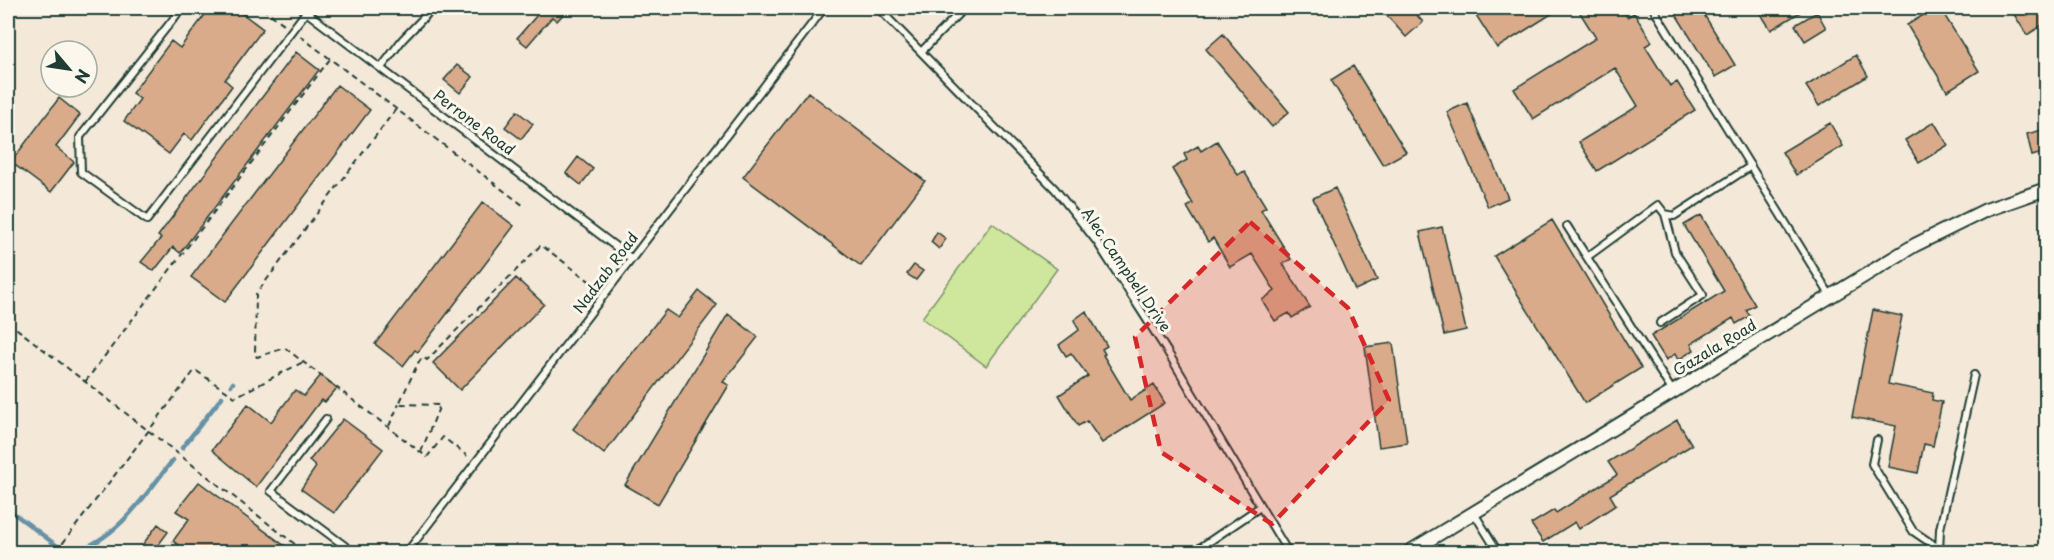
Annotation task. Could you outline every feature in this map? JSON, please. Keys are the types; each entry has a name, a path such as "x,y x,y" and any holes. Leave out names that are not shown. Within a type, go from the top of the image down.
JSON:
{"street":[{"name":"Gazala Road","path":"1409,552 1915,245 1986,210 2046,189"}],"lane":[{"path":"182,8 81,137 81,172 147,220 292,30 305,9"},
{"path":"381,68 402,40 433,8"},
{"name":"Nadzab Road","path":"407,552 824,8"},
{"name":"Alec Campbell Drive","path":"878,8 1054,189 1097,242 1167,351 1288,552"},
{"path":"921,52 964,8"},
{"path":"1653,8 1830,295"},
{"name":"Perrone Road","path":"305,9 632,259"},
{"path":"1665,214 1674,216 1751,166"},
{"path":"1587,257 1658,205 1665,214 1675,252 1703,295 1660,323"},
{"path":"1567,226 1673,392"},
{"path":"1938,550 1940,529 1974,375"},
{"path":"326,419 271,491 353,552"},
{"path":"1877,440 1872,464 1913,531 1938,550"},
{"path":"1194,552 1260,507"},
{"path":"1474,513 1498,552"}],"path":[{"path":"262,8 524,206"},
{"path":"85,382 330,59"},
{"path":"396,109 256,294 255,356 285,348 427,457 443,437 470,458"},
{"path":"389,427 418,363 423,357 427,360 541,245 599,288"},
{"path":"8,322 305,552"},
{"path":"56,552 195,370 235,397 303,362"},
{"path":"399,404 440,405 421,452"}],"highlighted area":[{"path":"1250,222 1348,308 1389,400 1272,524 1161,452 1135,337"}],"green space":[{"path":"992,223 1057,269 986,366 922,318"}],"building":[{"path":"210,8 235,8 263,29 225,80 232,86 192,140 184,134 169,154 124,121 140,99 132,93 171,41 180,48"},
{"path":"528,8 569,8 557,21 552,17 527,46 517,38 537,15"},
{"path":"1380,8 1410,8 1423,22 1406,37"},
{"path":"1488,8 1561,8 1497,48 1476,15"},
{"path":"1577,8 1621,8 1627,17 1634,13 1652,42 1645,46 1670,86 1677,82 1695,110 1597,171 1579,142 1638,106 1615,68 1533,119 1514,89 1596,38"},
{"path":"1672,8 1700,8 1735,65 1715,77"},
{"path":"1757,8 1807,8 1771,30"},
{"path":"1935,8 1940,8 1979,71 1947,91 1907,25"},
{"path":"2010,8 2046,8 2046,23 2027,35"},
{"path":"1817,12 1826,28 1805,41 1795,25"},
{"path":"1223,34 1289,112 1272,127 1206,49"},
{"path":"296,52 319,70 180,253 173,247 154,271 141,262 161,238 158,236"},
{"path":"1856,55 1868,76 1819,106 1806,86"},
{"path":"457,65 473,77 460,93 444,80"},
{"path":"1353,66 1406,152 1383,165 1331,80"},
{"path":"337,85 370,110 225,302 191,277"},
{"path":"808,92 925,181 861,266 743,177"},
{"path":"58,99 80,115 56,147 74,162 51,192 11,162"},
{"path":"1467,103 1508,198 1488,207 1447,112"},
{"path":"517,111 533,124 521,139 505,127"},
{"path":"1934,122 1948,145 1919,163 1905,140"},
{"path":"1830,123 1843,146 1796,175 1782,152"},
{"path":"2046,129 2046,152 2032,156 2027,134"},
{"path":"1217,141 1238,175 1244,171 1266,207 1261,210 1291,259 1283,264 1310,307 1292,318 1289,313 1275,321 1262,300 1275,291 1252,254 1230,267 1213,238 1208,242 1187,207 1193,204 1172,169 1187,160 1184,154 1198,146 1201,151"},
{"path":"578,157 593,169 581,185 566,173"},
{"path":"1335,188 1377,280 1355,290 1313,198"},
{"path":"483,202 514,226 418,352 415,350 403,366 375,344"},
{"path":"1701,215 1755,305 1746,310 1750,316 1736,324 1733,318 1691,344 1694,350 1678,360 1675,354 1666,360 1651,336 1724,291 1684,225"},
{"path":"1552,220 1641,368 1585,403 1494,256"},
{"path":"1442,227 1466,330 1444,335 1420,232"},
{"path":"937,232 946,239 939,249 931,242"},
{"path":"914,265 923,271 916,280 907,274"},
{"path":"516,278 544,304 460,390 433,363"},
{"path":"699,291 717,305 604,454 573,429 666,310 678,318"},
{"path":"1873,310 1902,316 1888,384 1933,393 1932,400 1942,402 1933,446 1924,444 1918,473 1888,467 1896,426 1852,417"},
{"path":"1086,311 1107,346 1102,349 1105,354 1103,355 1130,400 1154,385 1165,403 1102,443 1087,421 1078,426 1059,395 1088,376 1071,353 1066,356 1059,345 1079,330 1074,320"},
{"path":"728,314 758,337 723,382 729,385 658,504 625,485"},
{"path":"1393,343 1407,443 1379,447 1365,347"},
{"path":"321,375 337,388 325,402 321,400 256,487 212,450 248,404 271,422 295,390 304,396"},
{"path":"343,419 383,449 334,513 301,489 316,467 309,461"},
{"path":"1677,420 1692,445 1610,495 1616,505 1579,529 1575,522 1543,542 1531,524 1554,510 1556,513 1617,475 1608,462"},
{"path":"199,482 293,552 189,552 173,541 189,519 176,511"},
{"path":"158,524 168,532 153,552 137,552"}],"waterway":[{"path":"182,448 222,397"},
{"path":"73,552 89,546 117,526 141,501 173,460"},
{"path":"8,509 56,545"}]}
